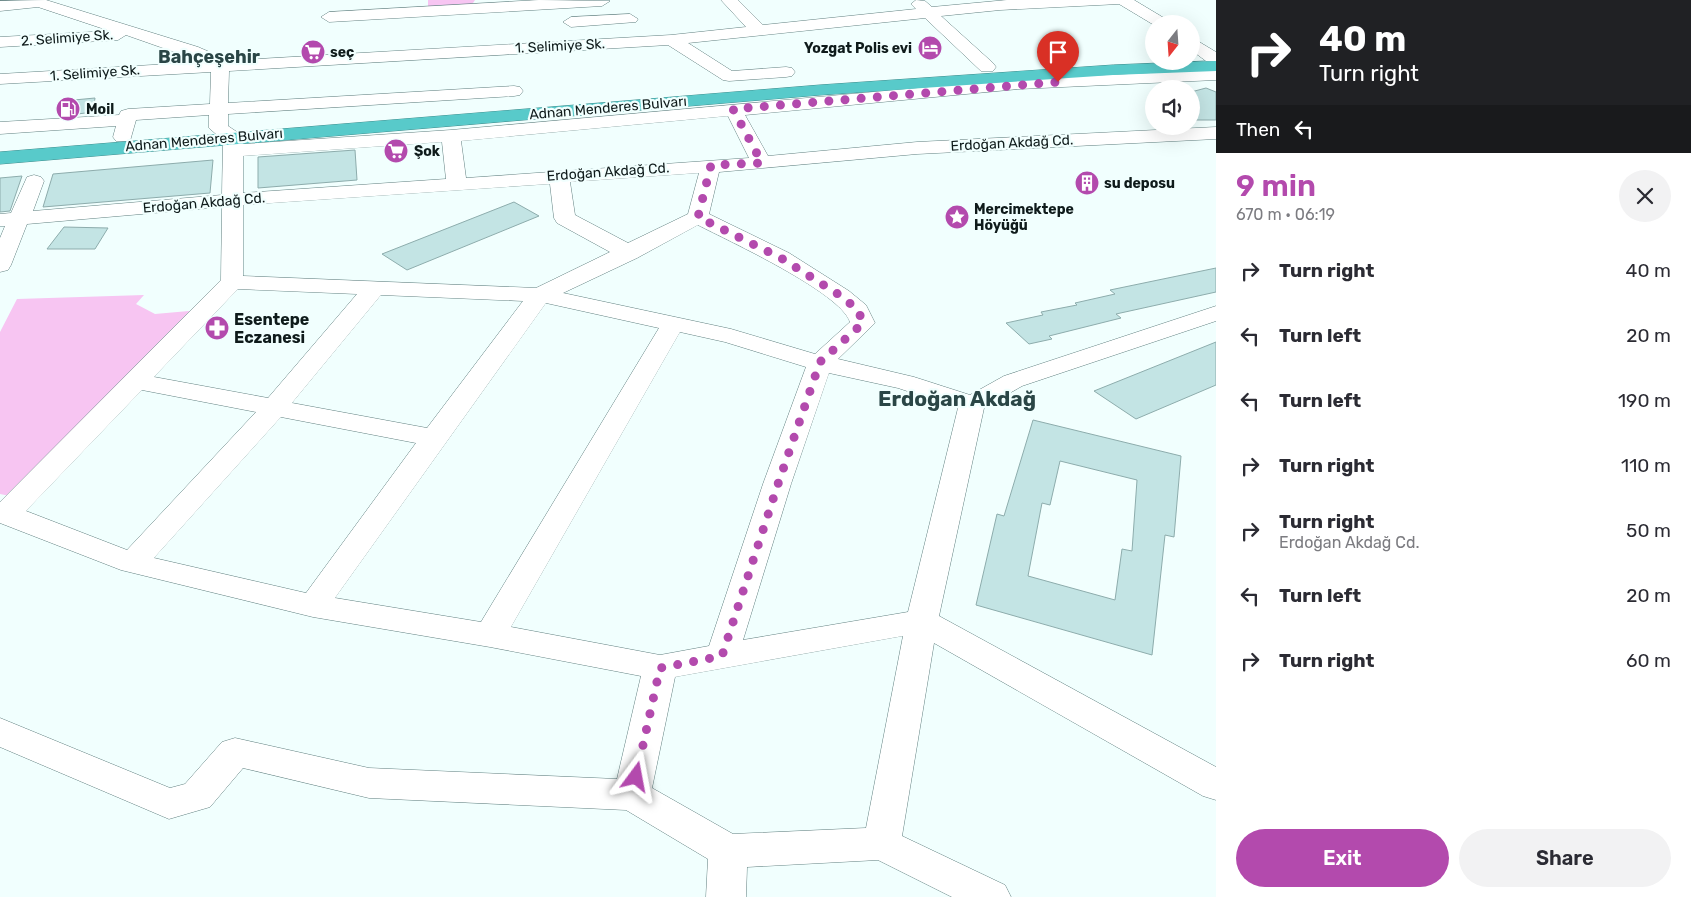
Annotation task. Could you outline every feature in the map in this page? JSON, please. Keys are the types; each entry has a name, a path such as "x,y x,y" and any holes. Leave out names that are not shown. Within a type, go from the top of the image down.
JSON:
{"highway":[{"name":"Adnan Menderes Bulvarı","path":"0,158 228,139 877,91 1113,70 1207,56"},
{"name":"Adnan Menderes Bulvarı","path":"0,148 125,129 228,139 794,81 1145,59"}],"street":[{"path":"327,0 329,17 354,58"},
{"path":"729,0 758,30"},
{"path":"914,0 987,68"},
{"name":"1. Selimiye Sk.","path":"0,80 667,40 1016,2 1118,0"},
{"path":"1123,0 1149,15"},
{"path":"0,6 36,2 81,1"},
{"path":"329,17 423,6 601,1 729,76 786,72"},
{"path":"36,2 192,51 214,61 220,71 219,109 228,139 232,200 232,282 136,382 3,512 132,563 313,606 490,635 660,668 922,621 1216,785"},
{"path":"454,52 461,32 477,4"},
{"path":"830,7 844,20"},
{"path":"551,23 630,19"},
{"name":"2. Selimiye Sk.","path":"0,42 134,34"},
{"path":"2,133 125,129 128,115 514,91"},
{"path":"228,139 451,136 733,109 877,91"},
{"path":"733,109 762,163"},
{"name":"Erdoğan Akdağ Cd.","path":"9,220 232,200 711,165 762,163 917,148 1216,133"},
{"path":"451,136 457,183"},
{"path":"313,606 540,295 698,217 711,165"},
{"path":"559,176 565,218 629,252"},
{"path":"0,265 9,220 34,181"},
{"path":"698,217 781,258 841,296 858,310 863,323 820,362 722,656"},
{"path":"232,282 374,290 540,295 730,336 820,362 905,382 972,404 1013,382 1216,313"},
{"path":"132,563 276,408 374,290"},
{"path":"490,635 673,324"},
{"path":"136,382 434,438"},
{"path":"882,844 922,621 972,404"},
{"path":"632,795 660,668"},
{"path":"0,732 169,804 196,796 235,752 369,782 632,795 728,851 882,844 990,897"},
{"path":"726,897 728,851"}],"shaded area":[{"path":"428,0 475,0 471,6 428,8"},
{"path":"144,295 136,304 155,314 200,310 10,496 0,494 0,332 17,299"}],"building":[{"path":"1206,88 1216,92 1216,120 1200,120 1200,90"},
{"path":"95,98 93,112 70,115 74,100"},
{"path":"355,150 357,180 258,188 258,157"},
{"path":"213,160 210,193 43,207 53,174"},
{"path":"22,176 10,211 0,212 0,178"},
{"path":"514,202 539,216 407,270 382,254"},
{"path":"64,227 108,228 95,249 47,249"},
{"path":"1216,268 1216,292 1116,314 1121,318 1049,336 1052,339 1029,344 1006,323 1043,315 1041,312 1077,305 1075,303 1115,294 1110,290"},
{"path":"1216,342 1216,385 1136,419 1094,391"},
{"path":"1033,420 1181,456 1174,537 1165,535 1152,655 976,605 997,514 1004,516","holes":["1060,461 1137,480 1132,551 1122,549 1115,600 1028,576 1042,503 1050,505"]}],"place":[{"name":"Yozgat Polis evi","path":"930,48"},
{"name":"seç","path":"313,52"},
{"name":"Moil","path":"68,109"},
{"name":"Şok","path":"396,151"},
{"name":"su deposu","path":"1087,183"},
{"name":"Mercimektepe Höyüğü","path":"957,217"},
{"name":"Esentepe Eczanesi","path":"217,328"}],"district":[{"name":"Bahçeşehir","path":"209,57"},
{"name":"Erdoğan Akdağ","path":"957,398"}],"route":[{"path":"636,777 660,668 722,656 820,362 863,323 858,310 841,296 781,258 698,217 711,165 762,163 733,109 1058,82"}]}
